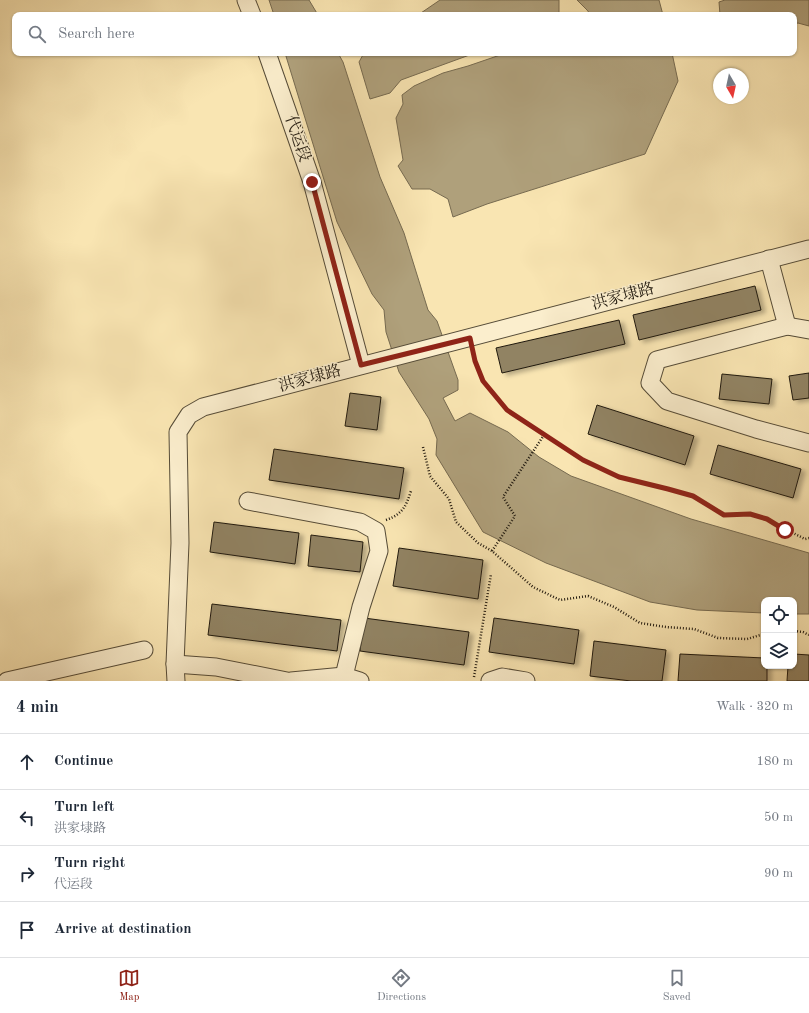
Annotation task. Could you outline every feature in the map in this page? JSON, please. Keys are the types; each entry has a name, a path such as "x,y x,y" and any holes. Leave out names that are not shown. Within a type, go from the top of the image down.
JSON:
{"street":[{"path":"246,0 251,12"},
{"name":"代运段","path":"268,56 312,182 369,363"},
{"name":"洪家埭路","path":"175,673 180,543 178,432 189,415 203,407 809,249"},
{"path":"769,259 787,326"},
{"path":"809,330 787,326 657,360 650,383 666,401 756,429 809,443"},
{"path":"248,501 360,522 376,530 379,551 361,607 344,679"},
{"path":"8,681 144,650"},
{"path":"175,673 216,667 287,681"},
{"path":"490,681 502,678 526,681"},
{"path":"291,681 344,679 360,681"}],"path":[{"path":"465,339 483,381 507,410 583,460 619,477 693,496 724,515 750,514 767,519 805,539 809,538"},
{"path":"492,551 515,516 503,497 544,435"},
{"path":"423,447 430,476 449,499 456,522 478,543 492,551 533,587 560,600 588,596 614,607 640,623 694,629 718,638 747,639 761,635"},
{"path":"364,525 381,522 396,516 406,506 411,491"},
{"path":"474,681 491,574"},
{"path":"797,631 803,632 809,636"}],"shaded area":[{"path":"269,0 309,0 316,12 273,12"},
{"path":"440,0 559,0 559,12 422,12"},
{"path":"577,0 659,0 662,12 589,12"},
{"path":"725,0 809,0 809,26 797,23 797,12 720,12 719,2"},
{"path":"286,56 340,56 343,62 380,177 404,233 428,310 437,321 458,380 458,390 443,398 455,421 470,413 508,432 539,457 571,476 691,519 809,553 809,614 797,614 797,597 761,597 761,613 697,610 650,602 546,563 483,532 436,455 437,439 429,419 399,372 386,332 384,310 372,294 337,222"},
{"path":"362,56 467,56 401,80 390,93 370,99 359,62"},
{"path":"497,56 673,56 678,81 645,154 487,204 453,217 448,199 430,189 412,189 398,166 403,160 396,118 403,104 402,95 414,86 443,73"}],"building":[{"path":"755,286 761,310 639,340 633,315"},
{"path":"619,320 625,344 502,373 496,348"},
{"path":"809,373 809,398 793,400 789,376"},
{"path":"722,374 772,379 769,404 719,399"},
{"path":"350,393 381,397 377,430 345,426"},
{"path":"597,405 694,436 685,465 588,434"},
{"path":"718,445 801,469 793,498 710,474"},
{"path":"274,449 404,468 399,499 269,480"},
{"path":"214,522 299,533 295,564 210,552"},
{"path":"311,535 363,542 360,572 308,566"},
{"path":"399,548 483,560 478,599 393,586"},
{"path":"212,604 341,620 337,651 208,635"},
{"path":"364,618 469,632 464,665 360,651"},
{"path":"494,618 579,630 574,664 489,652"},
{"path":"594,641 666,650 662,681 631,681 590,676"},
{"path":"680,654 761,658 761,669 767,669 767,681 678,681"},
{"path":"797,654 809,655 809,681 787,681 788,669 797,669"}],"route":[{"path":"312,182 361,365 470,338 475,361 483,381 507,410 583,460 619,477 693,496 724,515 750,514 767,519 785,530"}]}
